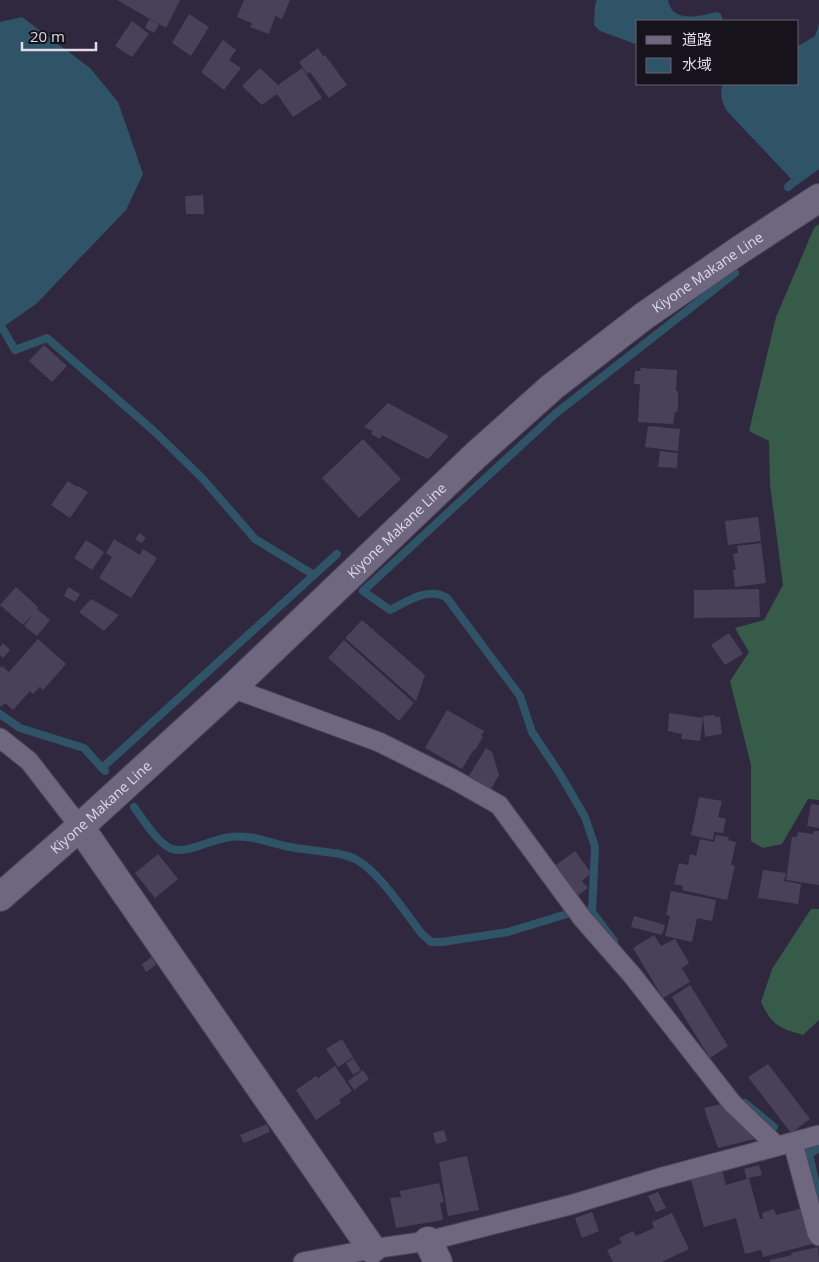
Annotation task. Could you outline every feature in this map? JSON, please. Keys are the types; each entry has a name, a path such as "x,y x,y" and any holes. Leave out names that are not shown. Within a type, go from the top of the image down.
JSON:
{"main road":[{"name":"Kiyone Makane Line","path":"0,897 80,827 232,688 476,455 552,387 644,316 819,198"},
{"path":"80,827 372,1249"}],"street":[{"path":"232,688 379,742 499,805 582,918 632,975 732,1103 785,1144 819,1236"},
{"path":"0,738 29,761 80,827"},
{"path":"303,1262 372,1249 433,1252 570,1205 659,1178 819,1135"}],"green space":[{"path":"819,224 819,800 808,799 782,844 763,848 751,841 751,765 730,681 749,652 735,628 764,620 783,585 770,484 769,441 749,431 776,317 814,228"},
{"path":"811,909 819,909 819,1020 803,1035 782,1028 773,1021 761,1002 772,969"}],"water":[{"path":"597,0 668,0 675,13 695,16 716,12 721,14 723,20 636,20 636,44 600,31 594,25"},
{"path":"22,17 90,68 118,102 143,174 126,210 36,304 0,329 0,22"},
{"path":"819,24 819,169 797,185 726,110 721,91 723,85 799,85 799,45 815,36"}],"building":[{"path":"117,0 180,0 166,28"},
{"path":"244,0 290,0 282,19 273,15 275,17 269,34 250,27 252,23 237,17"},
{"path":"189,14 209,27 191,56 172,43"},
{"path":"149,19 159,24 154,33 145,28"},
{"path":"132,21 149,34 132,57 115,46"},
{"path":"223,40 236,50 229,60 241,68 224,90 201,72"},
{"path":"318,48 347,85 329,98 310,72 307,74 299,62"},
{"path":"260,68 278,85 302,68 322,98 293,117 277,94 262,105 242,86"},
{"path":"203,195 204,214 186,214 185,196"},
{"path":"44,345 67,366 52,382 29,361"},
{"path":"640,368 677,370 676,391 678,391 678,411 675,412 673,424 638,422 640,384 634,384 635,371 641,371"},
{"path":"388,403 449,436 428,459 382,435 380,439 371,434 373,431 364,427"},
{"path":"648,426 680,429 678,451 645,447"},
{"path":"363,439 401,479 359,518 322,478"},
{"path":"660,451 678,453 677,468 658,467"},
{"path":"68,481 88,492 70,518 51,505"},
{"path":"758,517 761,541 728,545 725,521"},
{"path":"140,533 146,538 141,543 135,539"},
{"path":"114,539 140,555 143,549 157,558 131,598 99,578 112,557 106,553"},
{"path":"86,540 104,552 92,570 74,558"},
{"path":"761,543 766,583 735,587 733,570 736,570 733,554 738,553 737,546"},
{"path":"16,587 50,620 37,636 24,626 33,614 23,625 0,605"},
{"path":"68,587 80,594 75,602 64,596"},
{"path":"759,589 760,617 694,618 694,590"},
{"path":"91,599 119,615 104,631 79,612"},
{"path":"362,620 425,675 416,701 345,638"},
{"path":"729,633 743,654 725,665 711,645"},
{"path":"38,639 66,664 43,690 40,687 33,694 30,691 13,710 5,703 1,707 0,668 2,666 9,672"},
{"path":"344,640 414,703 399,721 328,658"},
{"path":"3,643 10,650 3,658 0,655 0,647"},
{"path":"447,710 484,731 481,736 483,737 462,769 425,748"},
{"path":"669,713 703,718 700,741 681,739 682,734 668,731"},
{"path":"715,715 715,717 720,717 722,734 705,737 703,716"},
{"path":"486,748 492,752 499,775 491,789 469,776"},
{"path":"699,797 722,801 718,817 726,819 723,833 714,832 713,840 691,835"},
{"path":"811,804 819,805 819,828 807,826"},
{"path":"814,831 819,831 819,885 786,880 792,837 797,837 798,832 813,834"},
{"path":"716,835 729,837 728,840 736,842 731,865 735,866 727,900 682,890 683,886 674,884 679,863 688,865 690,854 696,856 700,839 714,842"},
{"path":"575,851 591,873 582,881 588,888 574,898 552,868"},
{"path":"158,854 178,879 155,898 135,873"},
{"path":"763,870 786,873 784,881 801,884 798,904 758,898"},
{"path":"671,891 716,900 712,921 697,918 692,942 665,936 670,916 666,915"},
{"path":"634,916 665,925 662,935 631,927"},
{"path":"654,935 661,946 675,939 689,963 682,968 690,982 663,998 633,948"},
{"path":"152,957 156,965 146,972 142,964"},
{"path":"690,985 728,1046 710,1058 672,997"},
{"path":"342,1039 353,1057 338,1067 326,1049"},
{"path":"353,1058 361,1070 353,1075 346,1063"},
{"path":"768,1064 810,1119 791,1133 748,1077"},
{"path":"335,1066 352,1091 339,1100 341,1103 316,1120 296,1090"},
{"path":"363,1070 369,1079 354,1090 348,1081"},
{"path":"726,1103 759,1138 718,1148 704,1108"},
{"path":"267,1124 270,1132 244,1143 240,1135"},
{"path":"444,1130 447,1141 436,1144 433,1133"},
{"path":"467,1156 479,1210 448,1216 439,1162"},
{"path":"759,1165 762,1175 749,1178 760,1219 763,1219 762,1213 774,1209 776,1215 803,1208 812,1244 763,1257 761,1250 745,1254 736,1218 704,1227 691,1180 722,1170 726,1185 747,1179 744,1169"},
{"path":"439,1183 444,1202 440,1203 443,1220 396,1228 390,1198 401,1197 400,1191"},
{"path":"658,1192 666,1208 656,1212 648,1196"},
{"path":"592,1212 599,1231 582,1238 575,1218"},
{"path":"672,1213 689,1249 662,1262 613,1262 607,1250 622,1243 619,1238 633,1231 636,1236 654,1228 652,1222"},
{"path":"818,1247 819,1262 770,1262 770,1260 792,1255 791,1253"}],"waterway":[{"path":"788,187 799,177"},
{"path":"592,912 595,847 585,817 560,774 532,732 520,696 447,598 440,595 425,594 390,610 363,591 555,414 735,273"},
{"path":"0,324 15,350 47,338 155,432 203,479 255,539 314,575"},
{"path":"105,771 102,768 337,554"},
{"path":"0,714 20,728 84,748 102,768"},
{"path":"134,807 161,842 172,849 185,850 223,838 238,836 342,855 357,860 383,883 422,934 431,942 508,932 567,914"},
{"path":"587,911 592,912 614,941"},
{"path":"745,1103 774,1127"},
{"path":"809,1154 819,1148"},
{"path":"808,1152 819,1198"}]}
